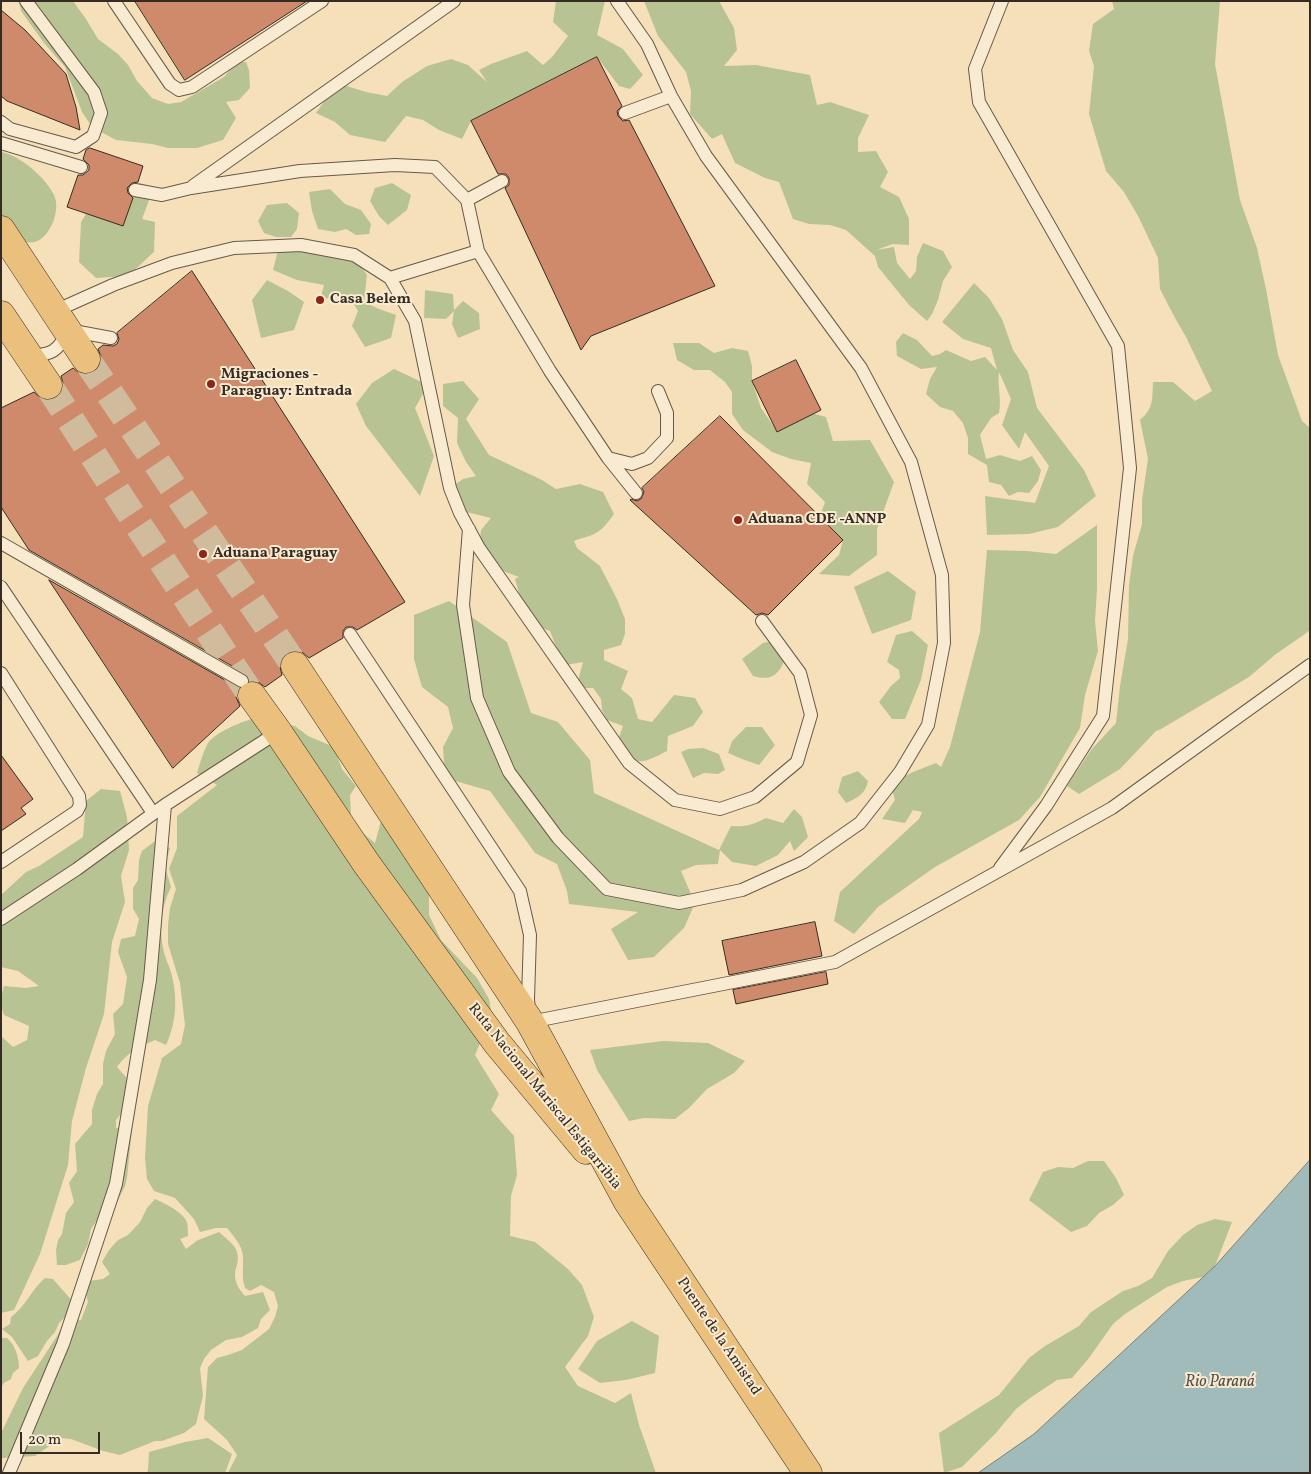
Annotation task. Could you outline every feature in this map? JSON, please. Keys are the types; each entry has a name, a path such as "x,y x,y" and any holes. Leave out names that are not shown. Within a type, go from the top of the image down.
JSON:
{"highway":[{"path":"1,230 86,359"},
{"path":"1,315 48,385"},
{"name":"Ruta Nacional Mariscal Estigarribia","path":"295,666 530,1022 628,1202"},
{"name":"Ruta Nacional Mariscal Estigarribia","path":"247,689 366,863 498,1043 628,1202"},
{"name":"Puente de la Amistad","path":"628,1202 808,1473"}],"lane":[{"path":"1,122 10,129 76,147 94,136 101,113 94,92 26,1"},
{"path":"114,1 170,84 179,90 192,87 322,1"},
{"path":"191,188 454,1"},
{"path":"469,529 463,604 477,698 509,772 558,838 607,889 679,902 742,890 804,862 860,822 900,772 928,724 944,643 942,575 911,462 861,368 706,156 671,96 647,44 617,1"},
{"path":"997,872 1046,806 1103,716 1130,468 1118,346 979,102 975,69 1002,1"},
{"path":"626,113 671,96"},
{"path":"1,143 80,167"},
{"path":"136,190 162,195 191,188 300,171 395,165 435,167 467,200 478,251 550,371 608,458 636,493"},
{"path":"467,200 502,181"},
{"path":"62,320 113,285 172,263 234,248 309,246 354,255 390,278 415,321 450,488 460,513 484,555 629,763 675,800 720,809 755,797 797,762 811,715 800,673 762,620"},
{"path":"390,278 478,251"},
{"path":"62,320 111,338"},
{"path":"28,355 41,355 54,350 63,341 62,320"},
{"path":"608,458 632,464 648,458 667,438 667,413 658,390"},
{"path":"1,543 247,689"},
{"path":"1,587 154,813"},
{"path":"350,634 520,891 530,935 528,999 530,1022 835,962 1112,808 1310,665"},
{"path":"1,672 79,796 80,805 77,811 1,862"},
{"path":"1,919 154,813 278,732"},
{"path":"9,1473 63,1344 116,1184 150,980 166,805"}],"green space":[{"path":"19,1 73,1 98,39 118,54 152,98 168,104 181,102 224,77 237,62 246,62 249,70 250,88 239,100 226,102 236,118 223,140 197,148 168,148 152,144 116,140 92,127 82,112 65,67 44,43 21,11"},
{"path":"556,1 605,1 597,35 623,49 643,75 630,89 619,86 597,57 471,121 462,139 439,130 423,120 406,116 385,142 350,135 335,122 316,113 337,83 387,96 402,82 427,66 451,59 468,65 487,82 479,70 527,51 543,65 552,57 568,36 553,22"},
{"path":"644,1 719,1 734,28 737,50 724,66 756,65 810,75 817,105 830,102 869,115 858,138 858,152 876,151 888,172 880,187 899,197 909,219 909,245 893,244 876,250 894,247 897,263 910,279 916,271 917,257 923,243 943,251 952,267 943,281 938,300 927,321 909,305 878,267 875,256 846,230 830,225 809,224 793,219 779,182 765,178 735,163 722,134 712,139 690,114 691,91 686,72 658,36"},
{"path":"1112,1 1220,1 1215,64 1240,200 1257,248 1278,355 1302,421 1310,428 1310,630 1276,654 1249,677 1156,731 1120,769 1079,794 1067,786 1091,750 1116,723 1128,639 1129,585 1133,556 1142,524 1142,500 1148,459 1140,420 1145,416 1150,407 1153,382 1173,382 1195,401 1212,391 1160,289 1158,258 1138,216 1124,192 1106,171 1089,114 1094,66 1089,51 1093,24 1114,9"},
{"path":"1,152 24,162 32,168 54,195 56,208 53,222 46,235 35,242 1,235"},
{"path":"129,180 154,187 142,219 155,222 154,252 128,276 96,278 79,262 81,222 91,206"},
{"path":"392,183 411,195 407,210 388,225 379,216 370,201 375,188"},
{"path":"330,189 345,204 361,210 371,224 369,234 356,235 346,229 335,232 318,229 312,211 309,192"},
{"path":"287,203 299,213 297,229 291,237 276,237 264,233 258,221 267,205"},
{"path":"279,246 354,255 367,275 364,302 396,315 391,338 365,347 352,326 358,311 352,301 341,295 320,300 324,285 297,280 273,270"},
{"path":"267,280 304,302 294,330 261,338 252,300"},
{"path":"974,283 989,298 1002,319 1013,350 1028,372 1037,408 1084,470 1096,496 1058,527 1029,534 987,535 985,496 1035,503 1049,466 1025,432 1019,449 1002,425 1011,399 999,372 999,413 991,418 980,435 986,459 1000,455 1020,461 1032,456 1041,470 1038,481 1029,493 1018,492 1009,496 1001,485 989,482 987,465 968,454 968,438 963,423 953,411 940,407 926,394 930,379 937,367 921,369 897,356 896,342 903,333 917,340 932,356 946,350 971,361 985,357 997,370 991,348 963,339 942,322"},
{"path":"425,290 453,294 454,310 463,301 479,313 480,329 458,338 452,324 454,311 446,319 424,318"},
{"path":"673,343 699,343 714,353 732,348 748,351 752,366 752,381 761,408 777,431 803,411 826,417 833,441 870,440 894,482 877,529 877,555 849,576 819,574 839,555 843,540 820,516 825,502 807,484 811,463 791,459 772,452 743,430 732,414 732,392 725,382 710,370 694,370 677,360"},
{"path":"394,369 428,385 415,408 434,456 420,496 366,426 356,404 372,383"},
{"path":"463,381 479,399 466,419 489,455 542,480 556,489 580,484 603,492 614,514 605,526 597,532 574,541 577,548 600,566 625,619 625,634 621,645 604,650 604,660 628,671 621,689 632,698 638,719 652,722 674,695 695,698 703,712 693,726 668,736 667,751 651,759 640,761 616,746 623,726 607,720 602,710 601,699 593,688 576,688 583,662 566,665 550,631 542,628 525,614 515,579 519,577 503,571 479,548 481,530 491,518 462,511 450,488 463,479 476,476 466,462 457,443 458,418 443,406 443,384"},
{"path":"1097,525 1095,621 1098,651 1085,695 1080,728 1040,797 1019,820 935,867 878,907 854,934 834,921 840,892 919,819 922,812 913,810 905,823 882,819 895,800 890,784 936,763 941,767 950,747 980,632 987,550 1056,554"},
{"path":"888,571 916,592 911,620 872,634 854,587"},
{"path":"449,601 507,642 531,713 558,722 590,760 594,793 719,850 731,826 749,825 766,818 783,823 794,809 802,817 808,837 794,851 790,841 778,855 756,866 732,862 720,850 718,864 696,865 681,871 695,903 684,928 654,957 628,960 611,929 638,912 569,904 567,891 557,864 535,853 490,791 445,778 443,747 453,728 448,707 422,687 414,659 414,615"},
{"path":"912,631 928,645 921,680 905,719 892,719 879,702 891,686 900,678 899,670 887,662 896,635"},
{"path":"777,640 787,654 779,671 766,678 753,676 742,659 763,643"},
{"path":"252,719 295,726 308,736 334,747 342,769 356,786 350,795 351,816 364,834 375,843 381,821 429,892 429,915 441,940 477,978 489,999 492,1015 475,1055 499,1094 491,1110 514,1136 517,1175 511,1196 510,1236 535,1242 568,1269 582,1285 594,1317 588,1336 565,1367 578,1386 615,1403 631,1393 639,1425 656,1473 228,1473 237,1455 227,1440 204,1419 208,1367 217,1358 242,1350 269,1329 278,1306 274,1292 261,1285 250,1291 245,1288 241,1248 227,1228 216,1228 200,1232 194,1219 175,1198 154,1191 147,1179 145,1158 148,1106 162,1058 181,1044 185,1025 180,983 168,944 170,908 176,889 169,869 177,848 177,816 217,785 197,773 203,754 211,739 235,725"},
{"path":"746,727 762,727 775,745 759,765 728,753 732,741"},
{"path":"703,748 719,754 725,770 718,774 704,773 693,778 681,752 688,749"},
{"path":"858,771 868,781 867,785 860,795 846,803 838,792 842,777"},
{"path":"101,789 120,791 127,817 129,850 121,876 125,902 112,942 104,1014 86,1068 72,1121 68,1165 40,1254 14,1310 1,1313 1,1036 13,1047 27,1040 29,1026 4,1015 2,997 4,986 26,988 39,986 18,971 1,967 1,895 26,872 39,866 83,837 86,801"},
{"path":"155,841 170,848 165,866 171,887 164,904 161,931 163,950 173,979 175,998 170,1036 166,1045 155,1040 130,1054 117,1067 133,1085 125,1088 127,1107 116,1120 116,1128 132,1129 125,1186 118,1200 110,1207 104,1209 91,1229 88,1244 80,1260 66,1265 57,1265 56,1250 58,1240 62,1234 66,1213 74,1202 69,1183 77,1171 75,1144 92,1124 92,1110 97,1094 103,1084 103,1064 106,1051 115,1034 113,1014 123,1004 127,977 118,952 121,939 135,936 139,919 133,909 133,888 138,880 139,860 142,851"},
{"path":"663,1041 708,1043 745,1061 734,1073 707,1089 689,1108 675,1119 644,1118 629,1121 597,1070 590,1050"},
{"path":"1088,1161 1104,1161 1116,1178 1124,1195 1113,1205 1099,1213 1087,1226 1071,1232 1029,1200 1043,1172 1058,1167 1073,1168"},
{"path":"155,1199 176,1210 186,1220 188,1236 180,1239 186,1249 198,1240 219,1232 229,1241 236,1249 238,1256 235,1275 238,1287 245,1296 263,1292 270,1310 261,1319 258,1328 242,1337 226,1340 211,1350 204,1359 200,1368 203,1396 196,1424 184,1433 162,1441 155,1441 120,1455 71,1439 61,1438 35,1456 2,1458 1,1433 23,1388 65,1321 81,1320 88,1302 86,1294 89,1281 103,1279 110,1274 102,1262 109,1250 118,1240 128,1235 140,1222 147,1208"},
{"path":"1215,1219 1232,1222 1215,1266 1203,1277 1167,1287 1125,1314 1113,1324 1072,1378 1057,1380 1030,1398 1016,1409 995,1434 962,1467 944,1473 939,1433 999,1395 1029,1358 1079,1326 1091,1312 1123,1291 1138,1286 1152,1278 1168,1251 1183,1235 1197,1225"},
{"path":"45,1278 53,1279 74,1303 71,1314 59,1323 38,1356 28,1361 12,1337 2,1329 10,1324 11,1317"},
{"path":"632,1321 659,1336 655,1373 626,1380 600,1383 578,1369 597,1341"},
{"path":"1,1338 7,1338 12,1344 19,1368 1,1388"},
{"path":"208,1438 232,1454 225,1473 147,1473 149,1452"}],"water":[{"name":"Rio Paraná","path":"1310,1160 1310,1473 978,1473 1034,1434 1215,1266"}],"building":[{"path":"135,1 307,1 185,80"},
{"path":"1,10 25,30 66,74 76,107 80,130 7,101 1,96"},
{"path":"597,57 622,106 617,111 618,116 623,121 629,120 715,286 591,336 581,350 505,188 509,185 509,178 506,174 498,174 471,121"},
{"path":"90,148 143,166 138,182 132,183 127,188 128,193 133,198 123,226 67,207 78,175 83,175 89,170 89,165 83,159 86,150"},
{"name":"Aduana Paraguay","path":"192,271 405,602 357,630 353,627 346,627 343,631 343,638 309,658 302,652 295,650 287,653 281,659 282,675 265,687 258,682 250,681 246,674 29,550 1,507 1,408 34,392 42,399 49,401 56,398 62,391 63,383 61,376 73,368 79,373 86,375 95,372 100,366 102,359 98,349 103,345 113,346 117,344 119,339 117,333"},
{"path":"796,360 821,410 777,432 752,381"},
{"name":"Aduana CDE -ANNP","path":"720,416 843,540 768,615 762,613 756,615 630,500 637,501 641,499 644,492 642,488"},
{"path":"49,580 239,688 236,697 240,706 173,768"},
{"path":"1,755 33,799 21,808 26,814 1,831"},
{"path":"815,922 822,956 729,975 722,941"},
{"path":"826,972 828,984 736,1004 733,990"}],"tunnel":[{"path":"86,359 295,666"},
{"path":"48,385 252,696"}],"place":[{"name":"Casa Belem","path":"320,300"},
{"name":"Migraciones - Paraguay: Entrada","path":"211,384"},
{"name":"Aduana CDE -ANNP","path":"738,520"},
{"name":"Aduana Paraguay","path":"203,554"}]}
